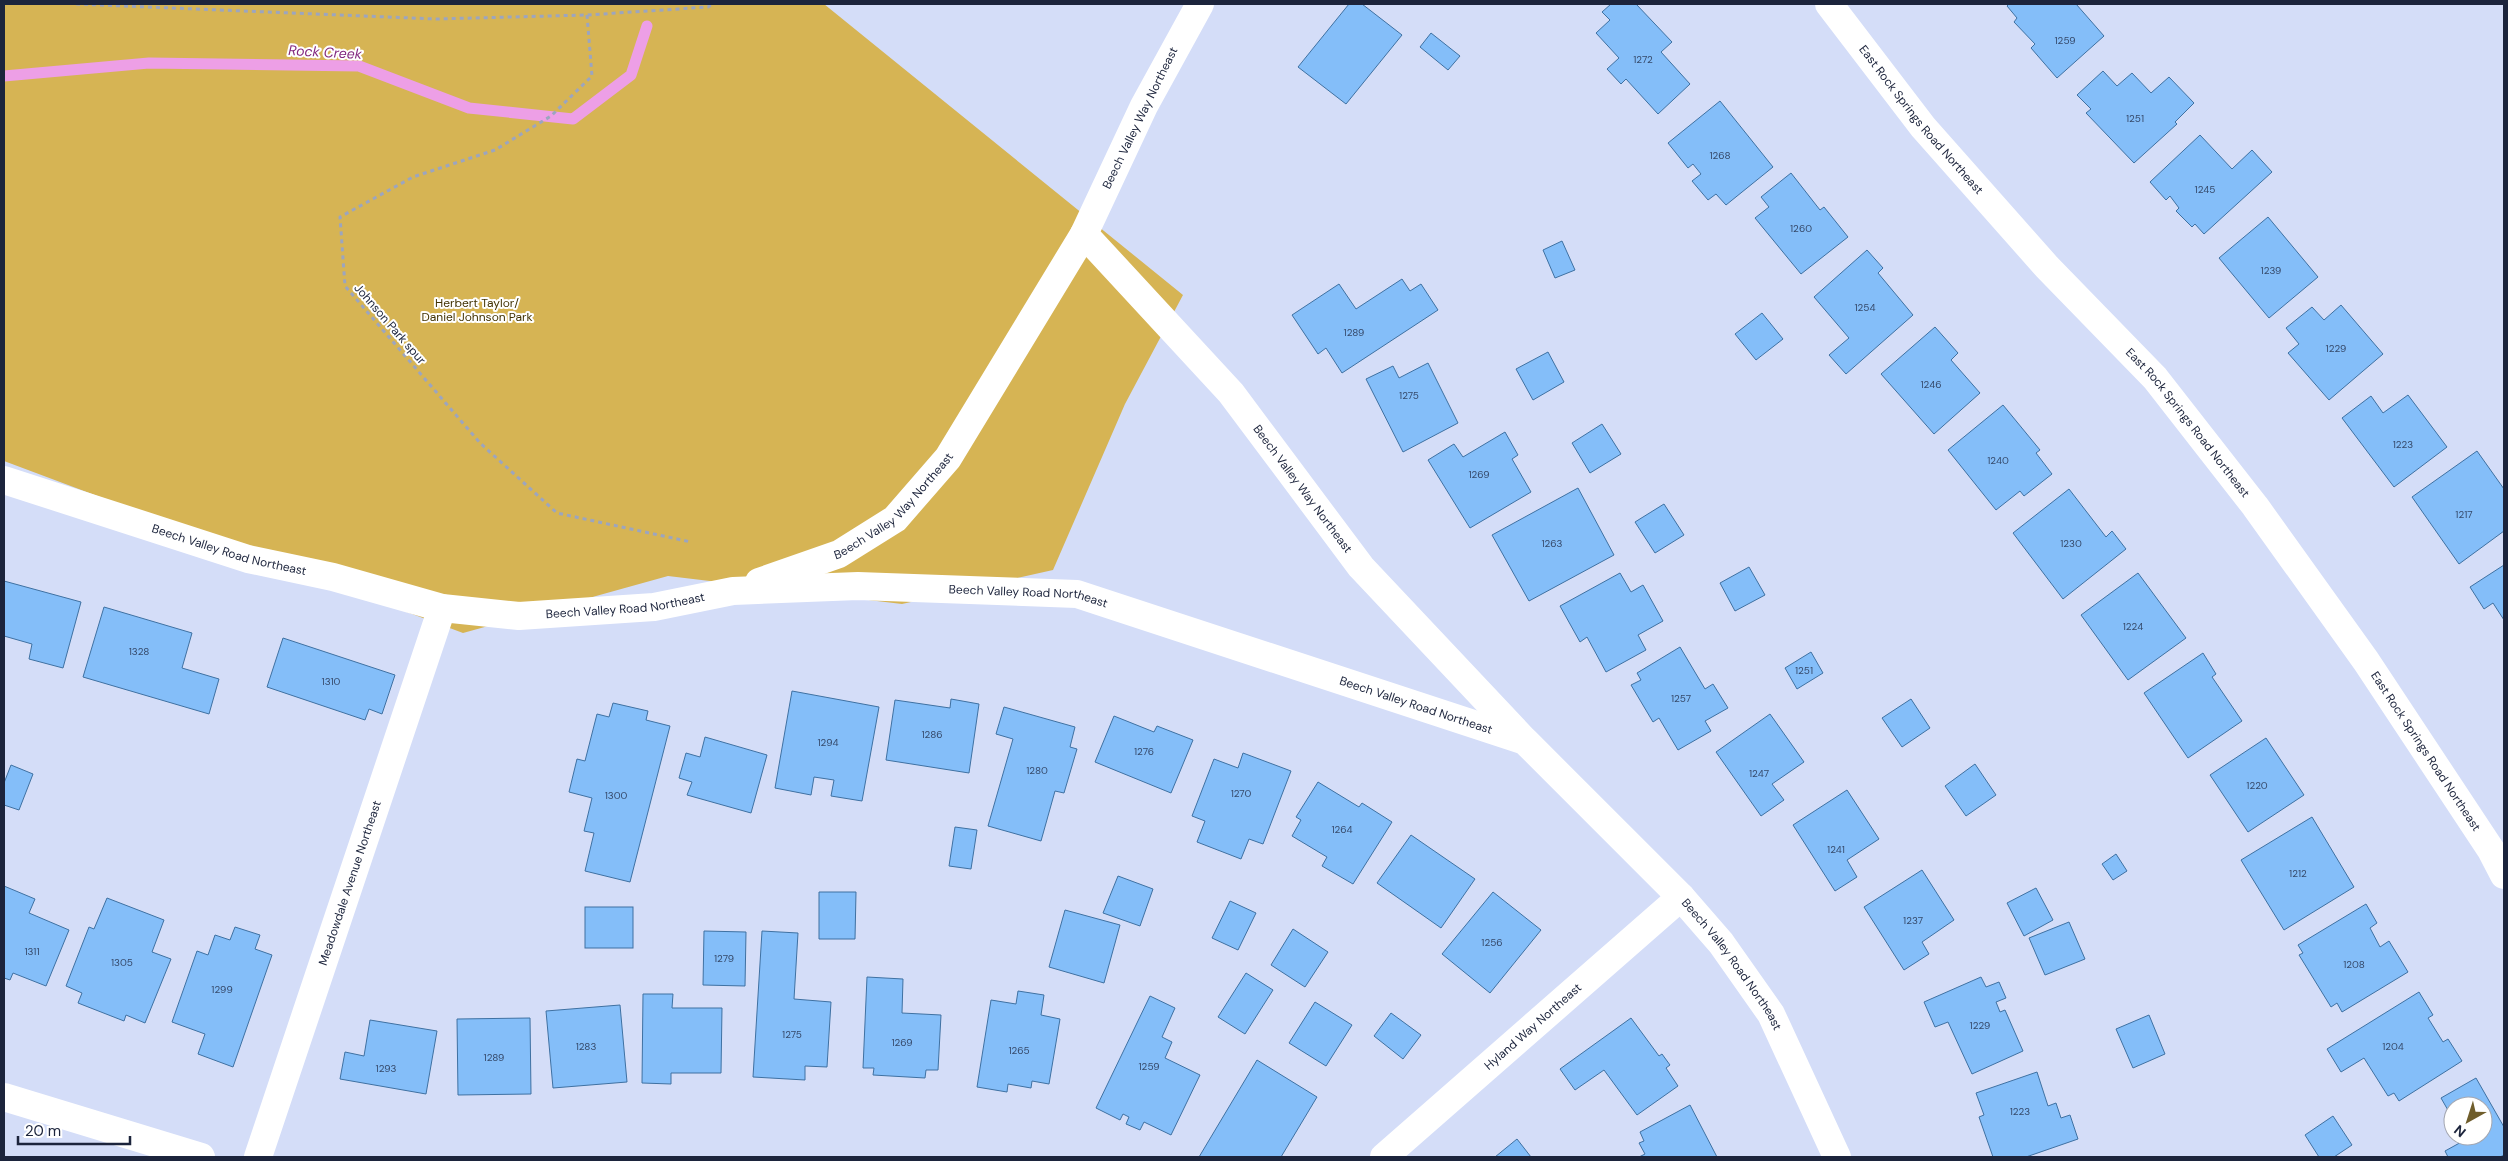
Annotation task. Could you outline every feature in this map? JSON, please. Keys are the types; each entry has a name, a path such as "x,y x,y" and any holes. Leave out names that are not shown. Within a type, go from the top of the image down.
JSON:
{"street":[{"name":"Beech Valley Way Northeast","path":"733,591 839,554 895,519 948,458 1084,234 1144,106 1200,4"},
{"name":"East Rock Springs Road Northeast","path":"1829,4 1923,127 2047,267 2155,378 2255,506 2366,661 2491,850 2504,875"},
{"name":"Beech Valley Way Northeast","path":"1084,234 1231,393 1361,567 1525,741"},
{"name":"Beech Valley Road Northeast","path":"4,480 248,559 333,577 442,608 519,616 654,607 733,591 858,586 1076,594 1525,741 1680,897 1720,943 1771,1014 1837,1157"},
{"name":"Meadowdale Avenue Northeast","path":"258,1157 442,608"},
{"name":"Hyland Way Northeast","path":"1384,1157 1680,897"},
{"path":"4,1097 201,1157"}],"path":[{"path":"76,4 436,19 587,15 708,7 712,4"},
{"name":"Johnson Park spur","path":"587,15 592,76 551,116 495,150 414,177 340,217 345,286 480,443 557,513 691,542"}],"green space":[{"name":"Herbert Taylor/ Daniel Johnson Park","path":"4,4 824,4 1183,295 1125,404 1053,570 902,604 668,576 463,633 4,461"}],"building":[{"path":"1349,4 1362,4 1402,35 1346,104 1298,67"},
{"path":"1611,4 1636,4 1672,42 1661,52 1690,84 1658,114 1626,79 1621,84 1607,69 1619,58 1596,33 1610,20 1602,12"},
{"path":"2009,4 2076,4 2104,36 2057,78 2031,48 2035,44 2014,22 2017,18 2007,6"},
{"path":"1431,33 1460,56 1448,70 1420,47"},
{"path":"2103,71 2117,86 2132,73 2151,93 2169,77 2194,103 2175,122 2177,124 2134,163 2086,113 2091,109 2077,95"},
{"path":"1720,101 1773,167 1726,205 1716,194 1708,200 1692,181 1701,174 1693,164 1688,168 1668,143"},
{"path":"2200,135 2232,169 2252,150 2272,172 2204,234 2195,224 2192,227 2176,211 2179,208 2170,196 2166,200 2150,182"},
{"path":"1791,173 1820,210 1824,207 1848,237 1801,274 1755,218 1769,207 1761,197"},
{"path":"2268,217 2318,277 2269,318 2219,258"},
{"path":"1562,241 1575,270 1555,278 1543,250"},
{"path":"1867,250 1883,268 1878,273 1913,315 1846,374 1829,355 1849,338 1814,297"},
{"path":"1402,279 1410,291 1421,284 1438,310 1342,373 1326,348 1318,354 1292,315 1339,284 1356,309"},
{"path":"2341,305 2383,354 2329,400 2288,353 2299,344 2286,328 2312,307 2324,320"},
{"path":"1762,313 1783,339 1756,360 1735,334"},
{"path":"1935,327 1958,353 1951,360 1980,393 1934,434 1881,374"},
{"path":"1548,352 1564,382 1533,400 1516,369"},
{"path":"1428,363 1458,423 1403,452 1366,379 1393,366 1399,378"},
{"path":"2408,395 2447,447 2394,487 2342,418 2371,396 2383,413"},
{"path":"2003,405 2040,450 2036,453 2052,474 2024,496 2020,491 1996,510 1948,450"},
{"path":"1602,424 1621,454 1590,473 1572,443"},
{"path":"1505,432 1518,455 1512,459 1531,492 1470,528 1428,460 1454,444 1463,457"},
{"path":"2477,451 2504,489 2504,531 2459,564 2412,497"},
{"path":"1578,488 1614,555 1529,601 1492,535"},
{"path":"2069,489 2106,537 2112,531 2126,549 2063,599 2013,533"},
{"path":"1664,504 1684,535 1655,553 1635,522"},
{"path":"2504,565 2504,620 2493,603 2484,609 2470,587"},
{"path":"1749,567 1765,595 1735,611 1720,583"},
{"path":"1620,573 1631,592 1643,585 1663,621 1638,635 1646,650 1606,672 1587,637 1580,642 1560,606"},
{"path":"2138,573 2186,638 2128,680 2081,615"},
{"path":"4,581 81,602 63,668 29,659 32,644 4,636"},
{"path":"104,607 192,633 182,668 219,679 209,714 83,677"},
{"path":"283,638 395,675 382,714 369,709 365,720 267,687"},
{"path":"1680,647 1705,689 1713,684 1728,708 1705,721 1711,731 1678,750 1659,718 1653,722 1631,685 1641,680 1637,673"},
{"path":"1811,652 1823,673 1797,689 1785,668"},
{"path":"2203,653 2216,674 2212,677 2242,721 2188,758 2144,693"},
{"path":"792,691 879,707 862,801 831,796 834,780 814,777 811,795 775,788"},
{"path":"951,699 979,704 969,773 886,760 895,700 950,708"},
{"path":"1911,699 1930,728 1902,747 1882,718"},
{"path":"613,703 648,711 646,720 670,726 630,882 585,871 594,833 584,831 592,798 569,792 577,759 585,761 597,714 609,717"},
{"path":"1004,707 1075,727 1070,747 1077,749 1064,793 1055,791 1041,841 988,826 1013,739 996,734"},
{"path":"1770,714 1804,762 1772,784 1784,800 1761,816 1716,752"},
{"path":"1114,716 1154,732 1157,726 1193,740 1171,793 1095,762"},
{"path":"705,737 767,755 751,813 687,795 692,782 679,778 686,753 700,757"},
{"path":"2266,738 2304,795 2248,832 2210,775"},
{"path":"1243,753 1291,771 1263,844 1249,839 1241,859 1197,842 1205,821 1192,816 1214,759 1238,768"},
{"path":"1975,764 1996,795 1966,816 1945,786"},
{"path":"11,765 33,774 19,810 4,805 4,783"},
{"path":"1318,782 1359,807 1362,803 1392,822 1353,884 1322,866 1327,857 1292,836 1301,820 1296,817"},
{"path":"1847,790 1879,839 1847,860 1857,877 1835,891 1793,825"},
{"path":"2312,817 2354,887 2284,930 2241,860"},
{"path":"955,827 977,830 971,869 949,866"},
{"path":"1411,835 1475,879 1441,928 1377,883"},
{"path":"2116,854 2127,871 2113,880 2102,864"},
{"path":"1922,870 1954,920 1922,942 1929,954 1904,970 1864,907"},
{"path":"1118,876 1153,889 1140,926 1103,913"},
{"path":"4,886 35,899 29,913 69,930 46,986 13,973 10,980 4,978"},
{"path":"2036,888 2053,920 2024,936 2007,903"},
{"path":"819,892 856,892 855,939 819,939"},
{"path":"1493,892 1541,930 1490,993 1442,954"},
{"path":"107,898 164,920 152,952 171,959 145,1023 126,1015 124,1021 78,1003 82,993 66,986 89,927 94,929"},
{"path":"1230,901 1256,913 1238,950 1212,938"},
{"path":"2366,904 2377,923 2370,928 2380,947 2389,941 2408,972 2342,1012 2337,1003 2331,1007 2299,955 2303,953 2298,945"},
{"path":"585,907 633,907 633,948 585,948"},
{"path":"1065,910 1120,925 1104,983 1049,967"},
{"path":"2069,922 2085,959 2045,975 2029,938"},
{"path":"235,927 260,935 255,949 272,955 233,1067 198,1054 205,1034 172,1022 197,951 208,955 215,935 230,940"},
{"path":"1293,929 1328,952 1305,987 1271,965"},
{"path":"704,931 746,932 745,986 703,985"},
{"path":"762,931 798,933 794,999 831,1002 827,1067 805,1066 805,1080 753,1077"},
{"path":"1246,973 1273,990 1245,1034 1218,1017"},
{"path":"867,977 903,979 902,1013 941,1015 938,1070 926,1070 925,1078 873,1075 874,1068 863,1068"},
{"path":"1981,977 1986,987 1999,982 2006,998 1996,1002 2000,1012 2005,1010 2023,1051 1972,1074 1948,1022 1935,1027 1924,1002"},
{"path":"1018,991 1044,995 1041,1015 1060,1019 1049,1084 1032,1081 1031,1088 1008,1084 1007,1092 977,1087 991,1000 1016,1004"},
{"path":"2419,992 2433,1015 2428,1018 2443,1042 2448,1039 2462,1061 2399,1101 2394,1093 2388,1096 2364,1058 2341,1072 2327,1049"},
{"path":"643,994 673,994 672,1008 722,1008 721,1073 671,1073 671,1084 642,1083"},
{"path":"1150,996 1175,1008 1162,1037 1172,1042 1165,1058 1200,1075 1171,1135 1144,1122 1140,1130 1126,1124 1129,1117 1123,1114 1120,1120 1096,1108"},
{"path":"1315,1002 1352,1025 1326,1066 1289,1043"},
{"path":"620,1005 627,1082 553,1088 546,1011"},
{"path":"1391,1013 1421,1035 1403,1059 1374,1036"},
{"path":"2149,1015 2165,1054 2133,1068 2116,1029"},
{"path":"530,1018 531,1094 458,1095 457,1019"},
{"path":"1631,1018 1659,1056 1662,1054 1670,1065 1666,1068 1678,1086 1637,1115 1604,1070 1575,1090 1560,1069"},
{"path":"370,1020 437,1031 426,1094 340,1079 345,1052 364,1056"},
{"path":"1257,1060 1317,1097 1281,1157 1199,1157"},
{"path":"2037,1072 2048,1106 2056,1103 2061,1118 2070,1115 2078,1139 2026,1157 1993,1157 1979,1117 1984,1115 1976,1093"},
{"path":"2476,1078 2486,1096 2444,1096"},
{"path":"1690,1105 1717,1157 1639,1157 1645,1154 1639,1143 1644,1141 1640,1132"},
{"path":"2493,1108 2504,1127 2504,1155 2500,1157 2448,1157 2445,1151 2454,1146 2493,1146"},
{"path":"2333,1116 2352,1145 2334,1157 2319,1157 2305,1135"},
{"path":"1517,1139 1531,1157 1495,1157"}],"waterway":[{"name":"Rock Creek","path":"4,76 149,63 359,66 469,108 573,119 631,75 647,26"}]}
